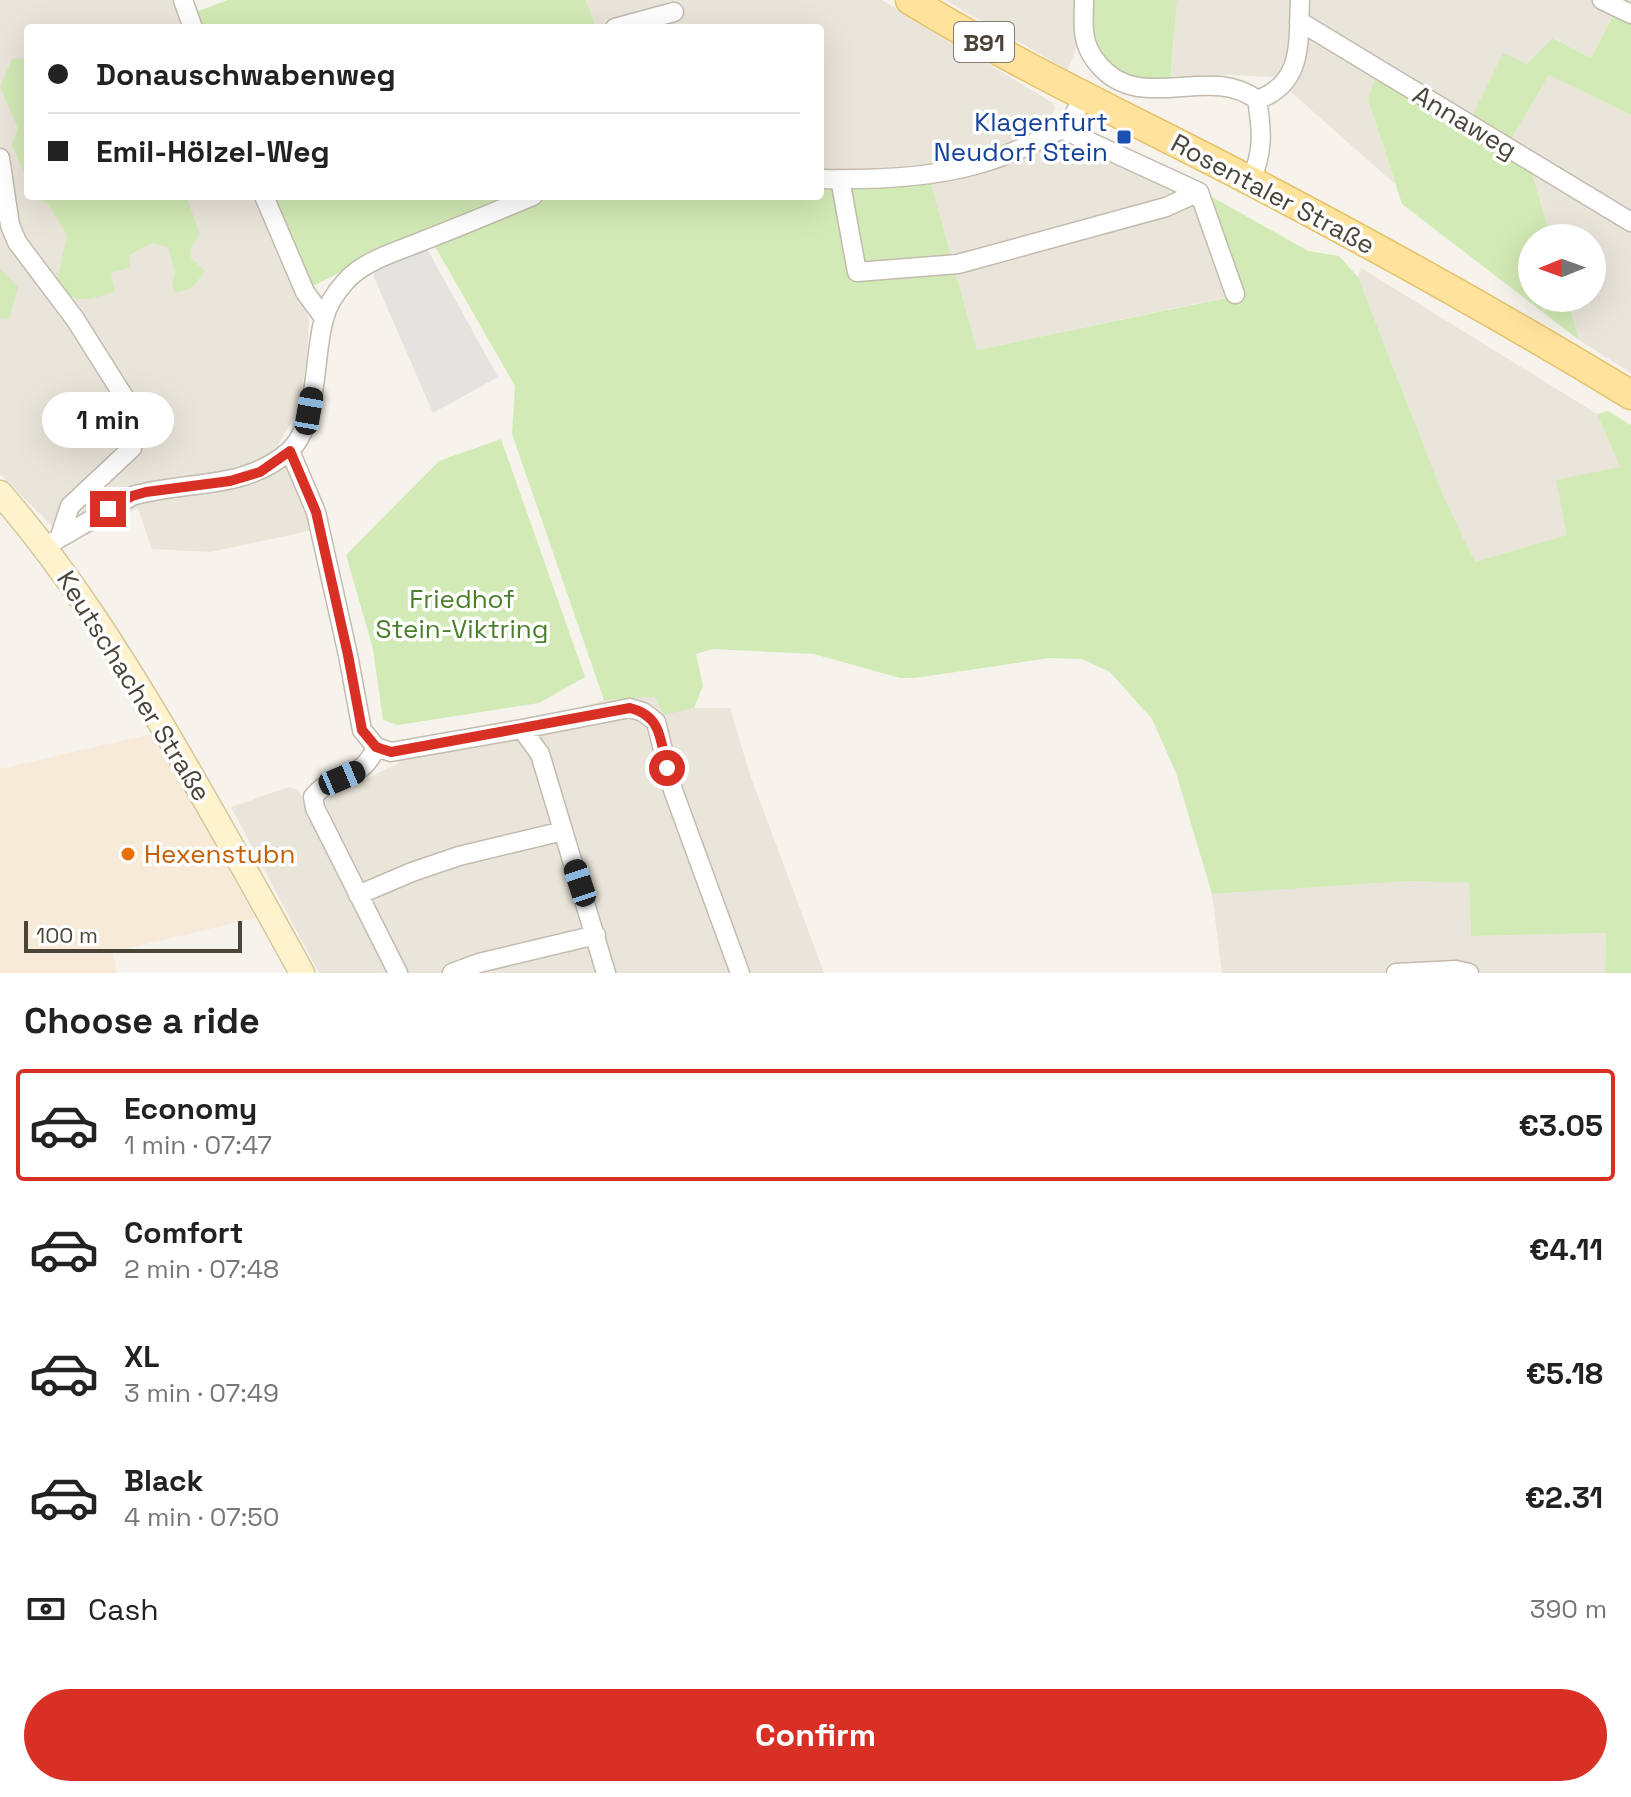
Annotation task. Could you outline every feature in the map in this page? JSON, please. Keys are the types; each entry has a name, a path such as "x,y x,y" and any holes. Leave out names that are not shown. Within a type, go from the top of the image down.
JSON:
{"main road":[{"name":"Rosentaler Straße","path":"910,0 1084,96 1448,286 1631,395"},
{"name":"Keutschacher Straße","path":"0,493 53,541 237,855 302,973"}],"street":[{"path":"183,0 192,24"},
{"path":"1084,0 1084,35 1092,57 1119,82 1151,89 1228,85 1246,91 1257,100 1261,148 1250,181"},
{"path":"1257,100 1274,94 1288,81 1294,70 1300,0"},
{"path":"1602,0 1631,14"},
{"path":"630,24 674,12"},
{"name":"Annaweg","path":"1299,21 1631,222"},
{"path":"824,179 875,179 973,166 1013,152 1062,129 1069,124 1084,96"},
{"path":"1062,129 1199,192 1235,294"},
{"path":"0,158 10,225 17,242 75,319 133,411 135,429 132,448 70,506 53,541"},
{"path":"840,179 857,272 958,264 1166,207 1199,192"},
{"path":"266,200 305,292 324,318"},
{"path":"53,541 132,496 230,481 260,472 290,451 309,411 324,318 347,280 365,267 524,200"},
{"path":"290,451 316,512 362,730 376,747 391,752 630,708 643,712 656,722 673,790 740,973"},
{"path":"522,729 540,754 606,973"},
{"path":"376,747 363,769 321,787 313,797 315,808 398,973"},
{"path":"358,895 459,856 563,831"},
{"path":"452,973 479,963 596,935"},
{"path":"1396,973 1469,973"}],"shaded area":[{"path":"0,0 176,0 185,24 24,24 24,200 259,200 309,320 307,358 298,411 278,445 313,530 211,552 152,549 138,508 70,544 0,474"},
{"path":"586,0 882,0 1053,103 1055,108 1051,117 1031,134 982,155 869,173 824,171 824,24 595,24"},
{"path":"945,0 1077,0 1077,46 1068,70"},
{"path":"1177,0 1631,0 1631,22 1613,14 1591,58 1554,38 1471,118 1380,65 1368,100 1395,184 1274,77 1229,75 1170,80"},
{"path":"1549,75 1631,115 1631,373 1579,340 1571,312 1606,312 1606,224 1547,224 1526,151 1510,141"},
{"path":"1071,143 1175,188 1204,215 1232,296 977,350 930,180 988,169 1050,145"},
{"path":"426,247 498,377 433,413 373,275 381,264"},
{"path":"1361,268 1597,414 1620,467 1568,535 1475,562 1443,495 1358,277"},
{"path":"656,697 664,714 694,708 730,708 750,775 824,973 319,973 231,807 289,787 298,790 308,807 399,763 394,747 519,726 604,700"},
{"path":"155,733 255,918 113,952 117,973 0,973 0,769"},
{"path":"1408,881 1469,883 1471,936 1606,933 1605,973 1222,973 1212,894"}],"green space":[{"path":"228,0 586,0 595,24 200,24 196,12"},
{"path":"1090,0 1177,0 1170,80 1143,83 1124,78 1104,63 1091,27"},
{"path":"1614,13 1631,21 1631,115 1549,75 1510,141 1471,118 1503,53 1527,64 1553,38 1591,58"},
{"path":"24,58 24,172 12,145 18,128 0,87 12,59"},
{"path":"1376,75 1531,169 1547,224 1518,224 1518,293 1402,204 1368,100"},
{"path":"930,180 977,350 1240,295 1205,193 1308,251 1339,256 1358,277 1443,495 1475,562 1567,535 1556,480 1620,467 1597,414 1608,411 1631,425 1631,973 1605,973 1606,933 1471,936 1469,883 1408,881 1212,894 1176,773 1152,719 1110,672 1082,659 1049,658 900,678 814,654 713,649 696,654 703,686 694,708 664,715 655,697 604,700 512,434 515,386 433,243 531,200 824,200 824,182"},
{"path":"41,200 187,200 200,234 190,249 191,258 205,271 192,288 175,293 172,283 175,273 168,247 152,243 129,255 130,267 111,273 115,292 90,299 70,296 57,282 67,235 47,203"},
{"path":"275,200 500,200 421,231 311,287"},
{"path":"0,269 18,287 9,319 0,318"},
{"path":"1543,312 1571,312 1579,340"},
{"name":"Friedhof Stein-Viktring","path":"501,439 585,677 539,703 398,725 383,720 373,649 346,555 439,461"}],"place":[{"name":"Klagenfurt Neudorf Stein","path":"1124,137"},
{"name":"Hexenstubn","path":"128,854"}],"route":[{"path":"108,509 146,492 230,481 260,472 290,451 316,512 362,730 376,747 391,752 630,708 643,712 656,722 667,768"}]}
